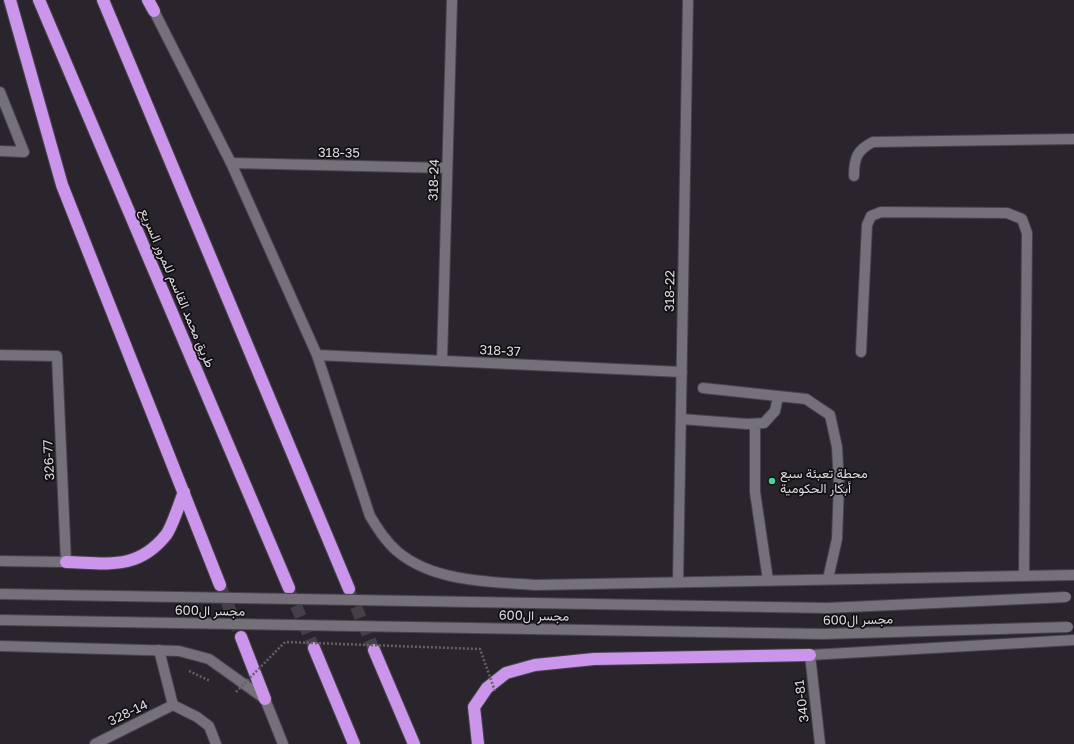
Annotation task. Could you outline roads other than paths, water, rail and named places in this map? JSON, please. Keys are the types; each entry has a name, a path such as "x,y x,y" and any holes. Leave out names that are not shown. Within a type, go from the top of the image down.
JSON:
{"highway":[{"path":"10,0 62,185 220,585"},
{"name":"طريق محمد القاسم للمرور السريع","path":"39,0 289,588"},
{"path":"103,0 349,589"},
{"path":"148,0 154,6"},
{"path":"66,562 122,563 137,559 150,550 167,534 184,492"},
{"path":"241,637 265,699"},
{"path":"314,648 354,744"},
{"path":"374,650 414,744"},
{"path":"478,744 474,707 487,688 506,673 535,665 594,659 810,655"}],"street":[{"name":"318-24","path":"442,361 452,0"},
{"name":"318-22","path":"678,582 688,0"},
{"path":"154,6 231,163 317,356 370,516 383,536 399,553 434,573 479,581 536,585 1074,575"},
{"path":"0,92 24,152 0,151"},
{"path":"854,176 854,164 862,148 873,142 1074,139"},
{"name":"318-35","path":"231,163 447,168"},
{"path":"861,352 867,226 871,216 881,212 1007,212 1022,219 1027,233 1024,576"},
{"name":"326-77","path":"0,355 57,356 66,562"},
{"name":"318-37","path":"317,356 682,372"},
{"path":"703,388 806,399 830,415 837,447 839,484 837,540 828,579"},
{"path":"681,419 755,424 764,423 775,411 778,397"},
{"path":"755,424 755,492 768,580"},
{"path":"0,561 66,562"},
{"name":"مجسر ال600","path":"0,594 827,608 1070,597"},
{"name":"مجسر ال600","path":"0,620 823,634 1071,627"},
{"path":"810,655 1074,640"},
{"path":"0,646 179,651 209,659 265,699 283,744"},
{"path":"159,650 173,705 198,716 209,726 216,744"},
{"name":"340-81","path":"810,655 820,744"},
{"name":"328-14","path":"95,744 173,705"}],"tunnel":[{"path":"220,585 241,637"},
{"path":"289,589 314,648"},
{"path":"349,590 374,650"}],"place":[{"name":"محطة تعبئة سبع أبكار الحكومية","path":"772,481"}]}
